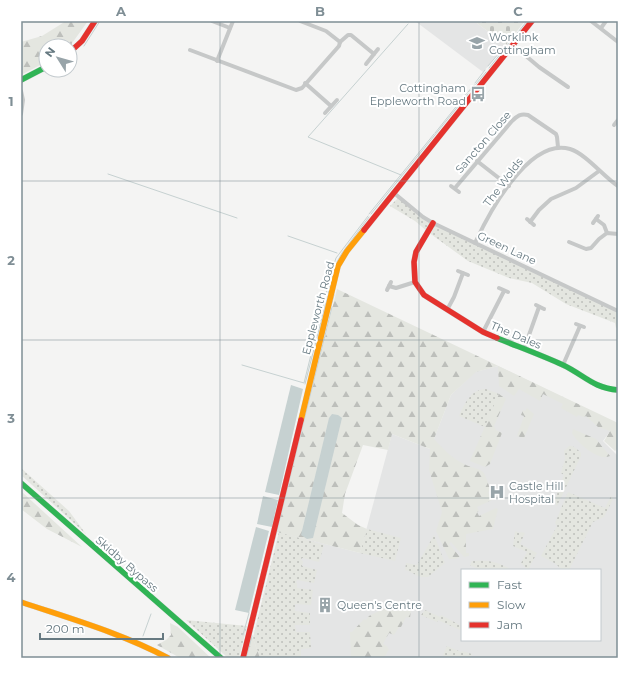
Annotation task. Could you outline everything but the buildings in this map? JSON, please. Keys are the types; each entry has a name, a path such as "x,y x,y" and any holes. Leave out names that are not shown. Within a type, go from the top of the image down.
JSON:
{"main road":[{"path":"78,45 95,21"},
{"name":"Eppleworth Road","path":"243,658 338,266 347,251 532,21"},
{"path":"21,80 38,71"},
{"path":"415,282 414,262 416,252 433,223"},
{"name":"The Dales","path":"415,282 424,295 483,332 563,365 583,376 593,384 606,389 618,390"},
{"name":"Skidby Bypass","path":"21,483 221,658"},
{"path":"21,602 109,632 154,650 168,658"}],"street":[{"path":"212,21 230,28"},
{"path":"218,61 233,21"},
{"path":"300,21 326,31 340,42"},
{"path":"314,26 316,21"},
{"path":"591,21 618,42"},
{"path":"601,28 606,21"},
{"path":"190,50 296,90 302,88 339,46 340,42 348,35 351,35 374,54"},
{"path":"513,45 539,67 569,88"},
{"path":"366,64 378,49"},
{"path":"305,83 331,106"},
{"path":"21,91 23,100 21,114"},
{"path":"326,113 337,100"},
{"name":"Sancton Close","path":"455,189 512,120 518,115 523,113 528,115 556,134 558,147"},
{"path":"614,125 618,120"},
{"path":"558,147 570,149 579,153 618,186"},
{"name":"The Wolds","path":"475,243 495,205 531,160 542,152 558,147"},
{"path":"477,162 509,186"},
{"path":"531,222 539,210 551,199 576,188 599,171"},
{"name":"Green Lane","path":"394,192 423,217 433,223 618,311"},
{"path":"596,219 604,225 607,233"},
{"path":"571,244 586,249 591,248 607,233 618,234"},
{"path":"447,310 454,297 463,273"},
{"path":"389,286 396,288 415,282"},
{"path":"483,332 504,290"},
{"path":"524,349 537,306 544,309"},
{"path":"563,365 580,325"}],"shaded area":[{"path":"415,21 474,21 506,45 483,72"},
{"name":"Castle Hill Hospital","path":"498,366 616,423 603,441 618,456 618,658 260,658 253,638 279,532 360,553 392,434 430,449 451,395 475,372"},
{"path":"291,385 303,389 279,495 265,492"},
{"path":"332,414 338,415 342,418 313,538 307,539 301,535 329,418"},
{"path":"263,496 278,500 272,527 257,524"},
{"path":"256,527 269,531 249,613 235,610"}],"green space":[{"path":"66,21 88,21 76,38 38,38 38,66 21,75 21,42 42,36"},
{"path":"474,21 525,21 506,45"},
{"path":"399,197 423,217 618,311 618,327 616,328 615,323 566,304 532,283 509,278 468,261 415,221 390,206"},
{"path":"337,289 618,423 618,448 615,451 604,441 610,431 598,427 586,416 584,417 578,415 577,417 561,408 563,404 543,394 540,401 519,389 514,396 499,386 498,366 476,372 451,395 434,439 457,460 484,473 491,491 488,492 492,500 477,507 479,516 496,508 498,509 493,529 466,534 466,553 469,553 469,556 464,557 451,542 449,544 460,557 449,559 436,531 442,512 429,470 430,449 392,434 388,450 363,445 345,494 342,513 358,525 367,529 360,553 277,532"},
{"path":"486,389 499,394 485,427 459,416 472,394 476,391"},
{"path":"499,394 506,399 494,426 496,430 502,433 490,464 485,467 470,461"},
{"path":"527,408 534,414 524,438 517,436 524,416 521,415 523,410 525,411"},
{"path":"573,429 596,439 610,456 605,457 594,454 583,446 578,442 572,433"},
{"path":"569,446 577,449 581,453 581,456 557,506 555,499 564,475 561,473 565,459 564,451"},
{"path":"21,468 69,511 86,534 21,475"},
{"path":"21,491 82,547 47,529 21,509"},
{"path":"568,492 605,508 611,496 613,499 604,517 593,522 570,569 561,569 556,564 541,556 557,526 555,523"},
{"path":"367,529 401,538 395,561 360,553"},
{"path":"515,531 525,533 520,544 537,553 529,569 521,563 527,552 513,546"},
{"path":"279,532 324,545 319,562 302,558 301,560 303,561 302,566 317,570 314,583 297,580 296,583 297,588 313,590 311,605 295,604 295,611 310,613 310,625 295,625 295,628 296,632 310,632 311,648 301,649 301,657 311,656 311,658 260,658 253,638"},
{"path":"434,535 445,563 428,577 421,577 405,570 406,563 417,565"},
{"path":"482,560 503,565 510,569 478,569 470,565 472,561"},
{"path":"399,601 411,609 410,618 406,617 401,627 399,627 394,635 389,633 383,644 389,649 384,658 351,658 350,632 352,632 364,619 366,620 369,616"},
{"path":"425,610 440,617 441,615 458,624 461,627 460,630 438,620 437,622 421,615"},
{"path":"186,620 247,626 239,658 228,658"},
{"path":"170,623 178,627 211,658 180,658 157,645 171,635"},
{"path":"251,636 253,638 260,658 246,658"},
{"path":"447,646 461,652 472,654 470,658 447,658 443,655"}],"waterway":[{"path":"84,46 100,21"},
{"path":"489,68 527,21"},
{"path":"401,175 308,137 408,24"},
{"path":"488,66 500,52"},
{"path":"475,83 485,70"},
{"path":"476,84 486,72"},
{"path":"468,92 474,85"},
{"path":"470,91 475,85"},
{"path":"435,133 467,93"},
{"path":"371,214 468,94"},
{"path":"369,214 434,134"},
{"path":"108,174 237,218"},
{"path":"327,286 336,258 368,216"},
{"path":"337,262 369,217"},
{"path":"288,236 337,253"},
{"path":"305,384 334,271"},
{"path":"242,365 304,383 327,290"},
{"path":"331,306 334,295"},
{"path":"251,636 332,307"},
{"path":"243,635 249,613"},
{"path":"143,636 151,614"},
{"path":"246,658 252,636"}],"traffic: fast":[{"path":"21,80 38,71"},
{"path":"497,338 563,365 595,384 609,389 618,390"},
{"path":"21,483 221,658"}],"traffic: slow":[{"path":"301,420 338,266 347,251 364,230"},
{"path":"21,602 114,634 168,658"}],"traffic: jam":[{"path":"78,45 95,21"},
{"path":"364,230 532,21"},
{"path":"433,223 416,252 414,262 415,282 424,295 483,332 497,338"},
{"path":"243,658 301,420"}],"place":[{"name":"Worklink Cottingham","path":"477,43"},
{"name":"Cottingham Eppleworth Road","path":"478,94"},
{"name":"Castle Hill Hospital","path":"497,492"},
{"name":"Queen's Centre","path":"325,605"}]}
